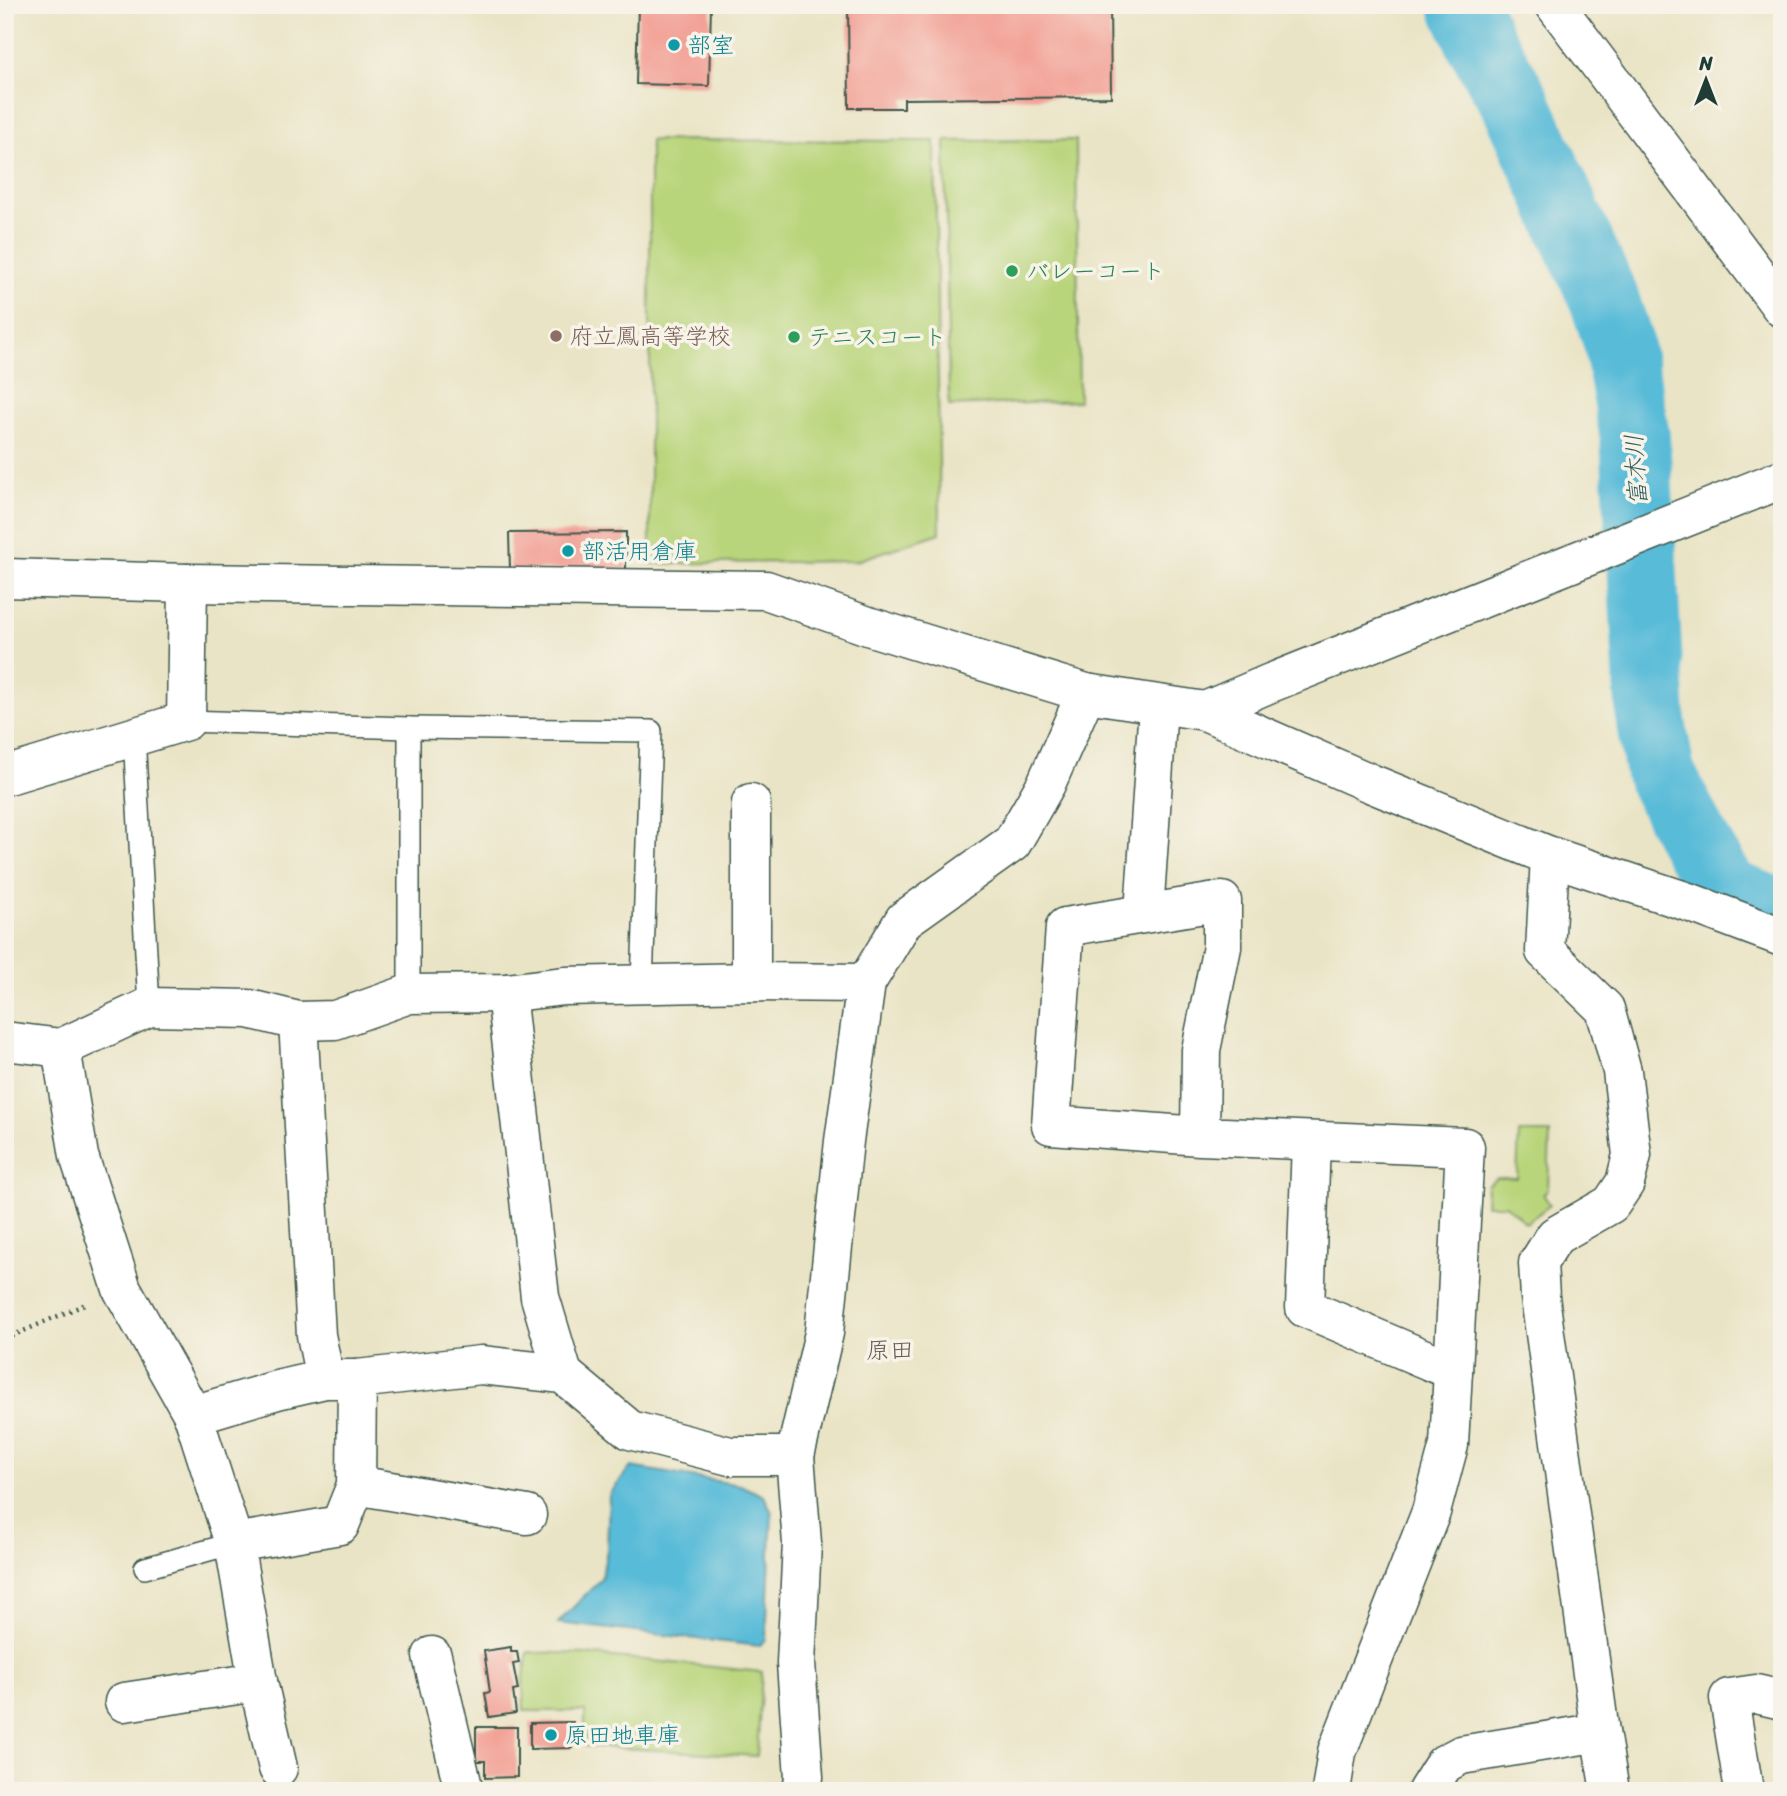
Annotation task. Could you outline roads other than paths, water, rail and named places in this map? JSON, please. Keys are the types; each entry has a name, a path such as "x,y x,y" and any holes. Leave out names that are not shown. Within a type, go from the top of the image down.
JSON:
{"street":[{"path":"1555,5 1782,308"},
{"path":"1205,712 1268,684 1782,479"},
{"path":"5,578 188,583 766,590 871,627 1086,693 1205,712 1550,856 1694,904 1782,937"},
{"path":"5,776 186,721 188,583"},
{"path":"802,1791 804,1777 796,1662 802,1544 795,1456 824,1333 844,1141 866,983 904,920 1012,843 1046,784 1086,693"},
{"path":"1144,913 1158,706"},
{"path":"751,803 751,982"},
{"path":"1550,856 1545,951 1605,1009 1622,1071 1632,1155 1625,1183 1611,1204 1555,1236 1538,1263 1542,1311 1610,1791"},
{"path":"1200,1136 1201,1050 1222,947 1222,901 1065,927 1051,1125 1200,1136 1311,1142 1465,1147 1449,1446 1432,1512 1337,1752 1331,1791"},
{"path":"5,1041 61,1048 149,1007 249,1009 298,1021 335,1020 409,994 506,993 564,986 642,984 866,983"},
{"path":"506,993 540,1297 563,1374"},
{"path":"234,1544 340,1525 356,1485 341,1379 316,1335 298,1021"},
{"path":"61,1048 79,1156 122,1289 192,1415 234,1544 258,1682 278,1768"},
{"path":"1311,1142 1305,1308 1453,1370"},
{"path":"192,1415 277,1390 341,1379 481,1365 563,1374 631,1430 730,1456 795,1456"},
{"path":"356,1485 527,1515"},
{"path":"432,1656 464,1791"},
{"path":"124,1702 258,1682"},
{"path":"1744,1791 1729,1698 1756,1694 1782,1700"},
{"path":"1427,1791 1444,1764 1461,1755 1600,1732"}],"lane":[{"path":"186,721 409,728 651,731 642,984"},
{"path":"409,728 409,994"},
{"path":"134,735 149,1007"},
{"path":"145,1568 234,1544"}],"water":[{"path":"631,1467 740,1485 764,1496 772,1513 766,1639 759,1646 558,1623 601,1579 607,1550 609,1495"}],"waterway":[{"name":"富木川","path":"1464,5 1481,43 1516,103 1604,299 1618,341 1635,437 1651,722 1660,773 1692,837 1726,893 1782,915"}],"place":[{"name":"部室","path":"674,45"},
{"name":"バレーコート","path":"1012,271"},
{"name":"府立鳳高等学校","path":"556,336"},
{"name":"テニスコート","path":"794,337"},
{"name":"部活用倉庫","path":"568,551"},
{"name":"原田地車庫","path":"551,1735"}],"district":[{"name":"原田","path":"890,1350"}]}
